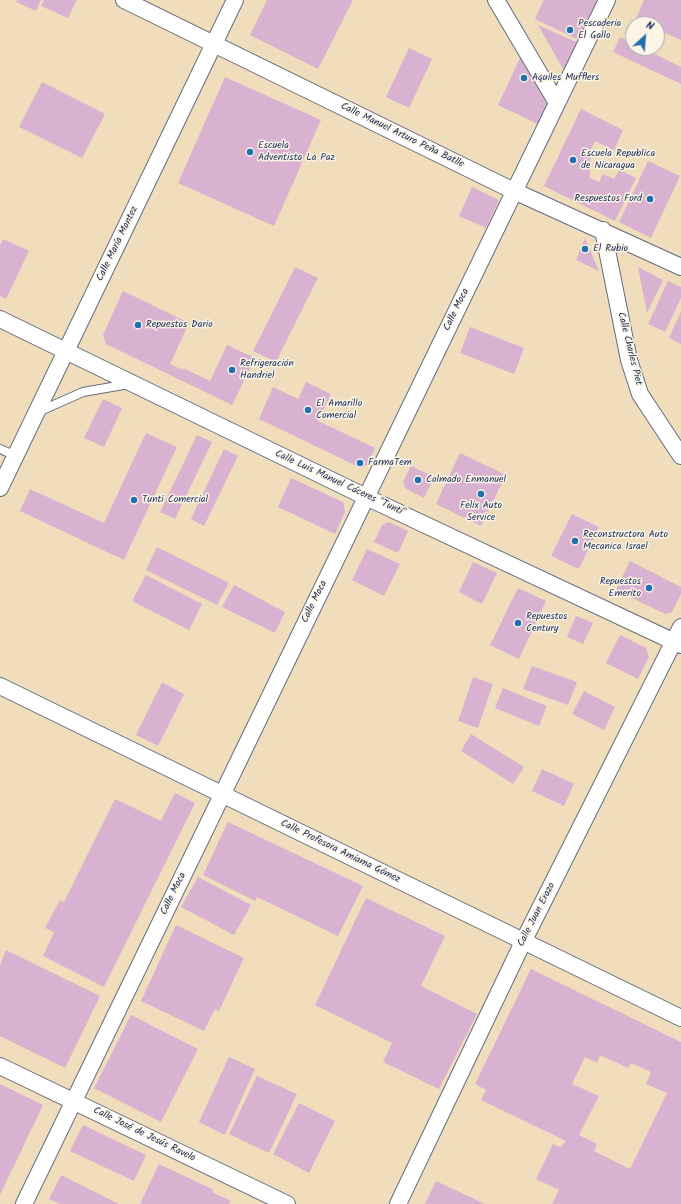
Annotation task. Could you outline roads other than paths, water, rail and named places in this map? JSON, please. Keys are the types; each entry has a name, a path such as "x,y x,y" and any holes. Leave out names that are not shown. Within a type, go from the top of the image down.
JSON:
{"street":[{"name":"Calle Manuel Arturo Peña Batlle","path":"124,0 514,191 603,230 681,267"},
{"name":"Calle María Montez","path":"0,488 235,0"},
{"path":"496,0 557,103"},
{"name":"Calle Moca","path":"24,1204 607,0"},
{"name":"Calle Charles Piet","path":"603,230 629,360 640,394 681,456"},
{"name":"Calle Luis Manuel Cáceres \"Tunti\"","path":"0,319 66,353 366,497 678,643"},
{"name":"Calle Juan Erazo","path":"398,1204 523,942 678,643 681,627"},
{"name":"Calle Profesora Amiama Gómez","path":"0,686 681,1018"},
{"name":"Calle José de Jesús Ravelo","path":"0,1066 287,1204"}],"lane":[{"path":"37,412 83,392 131,384"},
{"path":"0,449 16,456"}],"place":[{"name":"Pescaderia El Gallo","path":"570,30"},
{"name":"Aquiles Mufflers","path":"524,78"},
{"name":"Escuela Adventista La Paz","path":"250,152"},
{"name":"Escuela Republica de Nicaragua","path":"573,160"},
{"name":"Respuestos Ford","path":"650,199"},
{"name":"El Rubio","path":"585,249"},
{"name":"Repuestos Dario","path":"138,325"},
{"name":"Refrigeración Handriel","path":"232,370"},
{"name":"El Amarillo Comercial","path":"308,410"},
{"name":"FarmaTem","path":"360,463"},
{"name":"Colmado Enmanuel","path":"418,480"},
{"name":"Felix Auto Service","path":"481,494"},
{"name":"Tunti Comercial","path":"134,500"},
{"name":"Reconstructora Auto Mecanica Israel","path":"575,541"},
{"name":"Repuestos Emerito","path":"649,588"},
{"name":"Repuestos Century","path":"518,623"}]}
